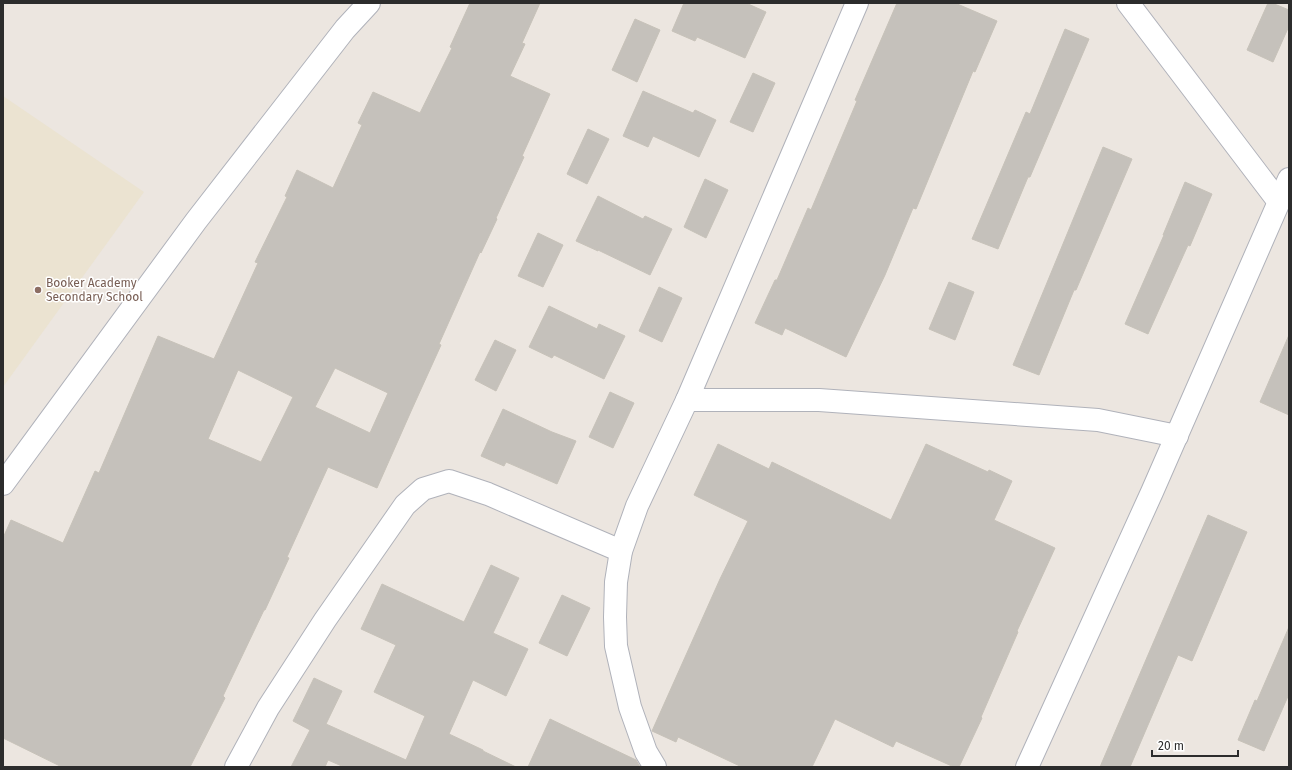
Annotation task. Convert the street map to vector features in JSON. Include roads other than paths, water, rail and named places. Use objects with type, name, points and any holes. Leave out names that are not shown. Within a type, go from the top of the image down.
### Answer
[{"type":"street","points":[[3,484],[196,221],[345,29],[369,3]]},
{"type":"street","points":[[655,767],[646,752],[630,707],[616,646],[614,598],[622,551],[638,506],[687,400],[857,3]]},
{"type":"street","points":[[1128,3],[1279,202]]},
{"type":"street","points":[[1027,767],[1177,436],[1289,179]]},
{"type":"street","points":[[687,400],[819,400],[1075,418],[1098,420],[1177,436]]},
{"type":"street","points":[[236,767],[268,708],[325,620],[405,505],[423,489],[449,481],[488,494],[622,551]]},
{"type":"place","name":"Booker Academy Secondary School","points":[[38,290]]}]
